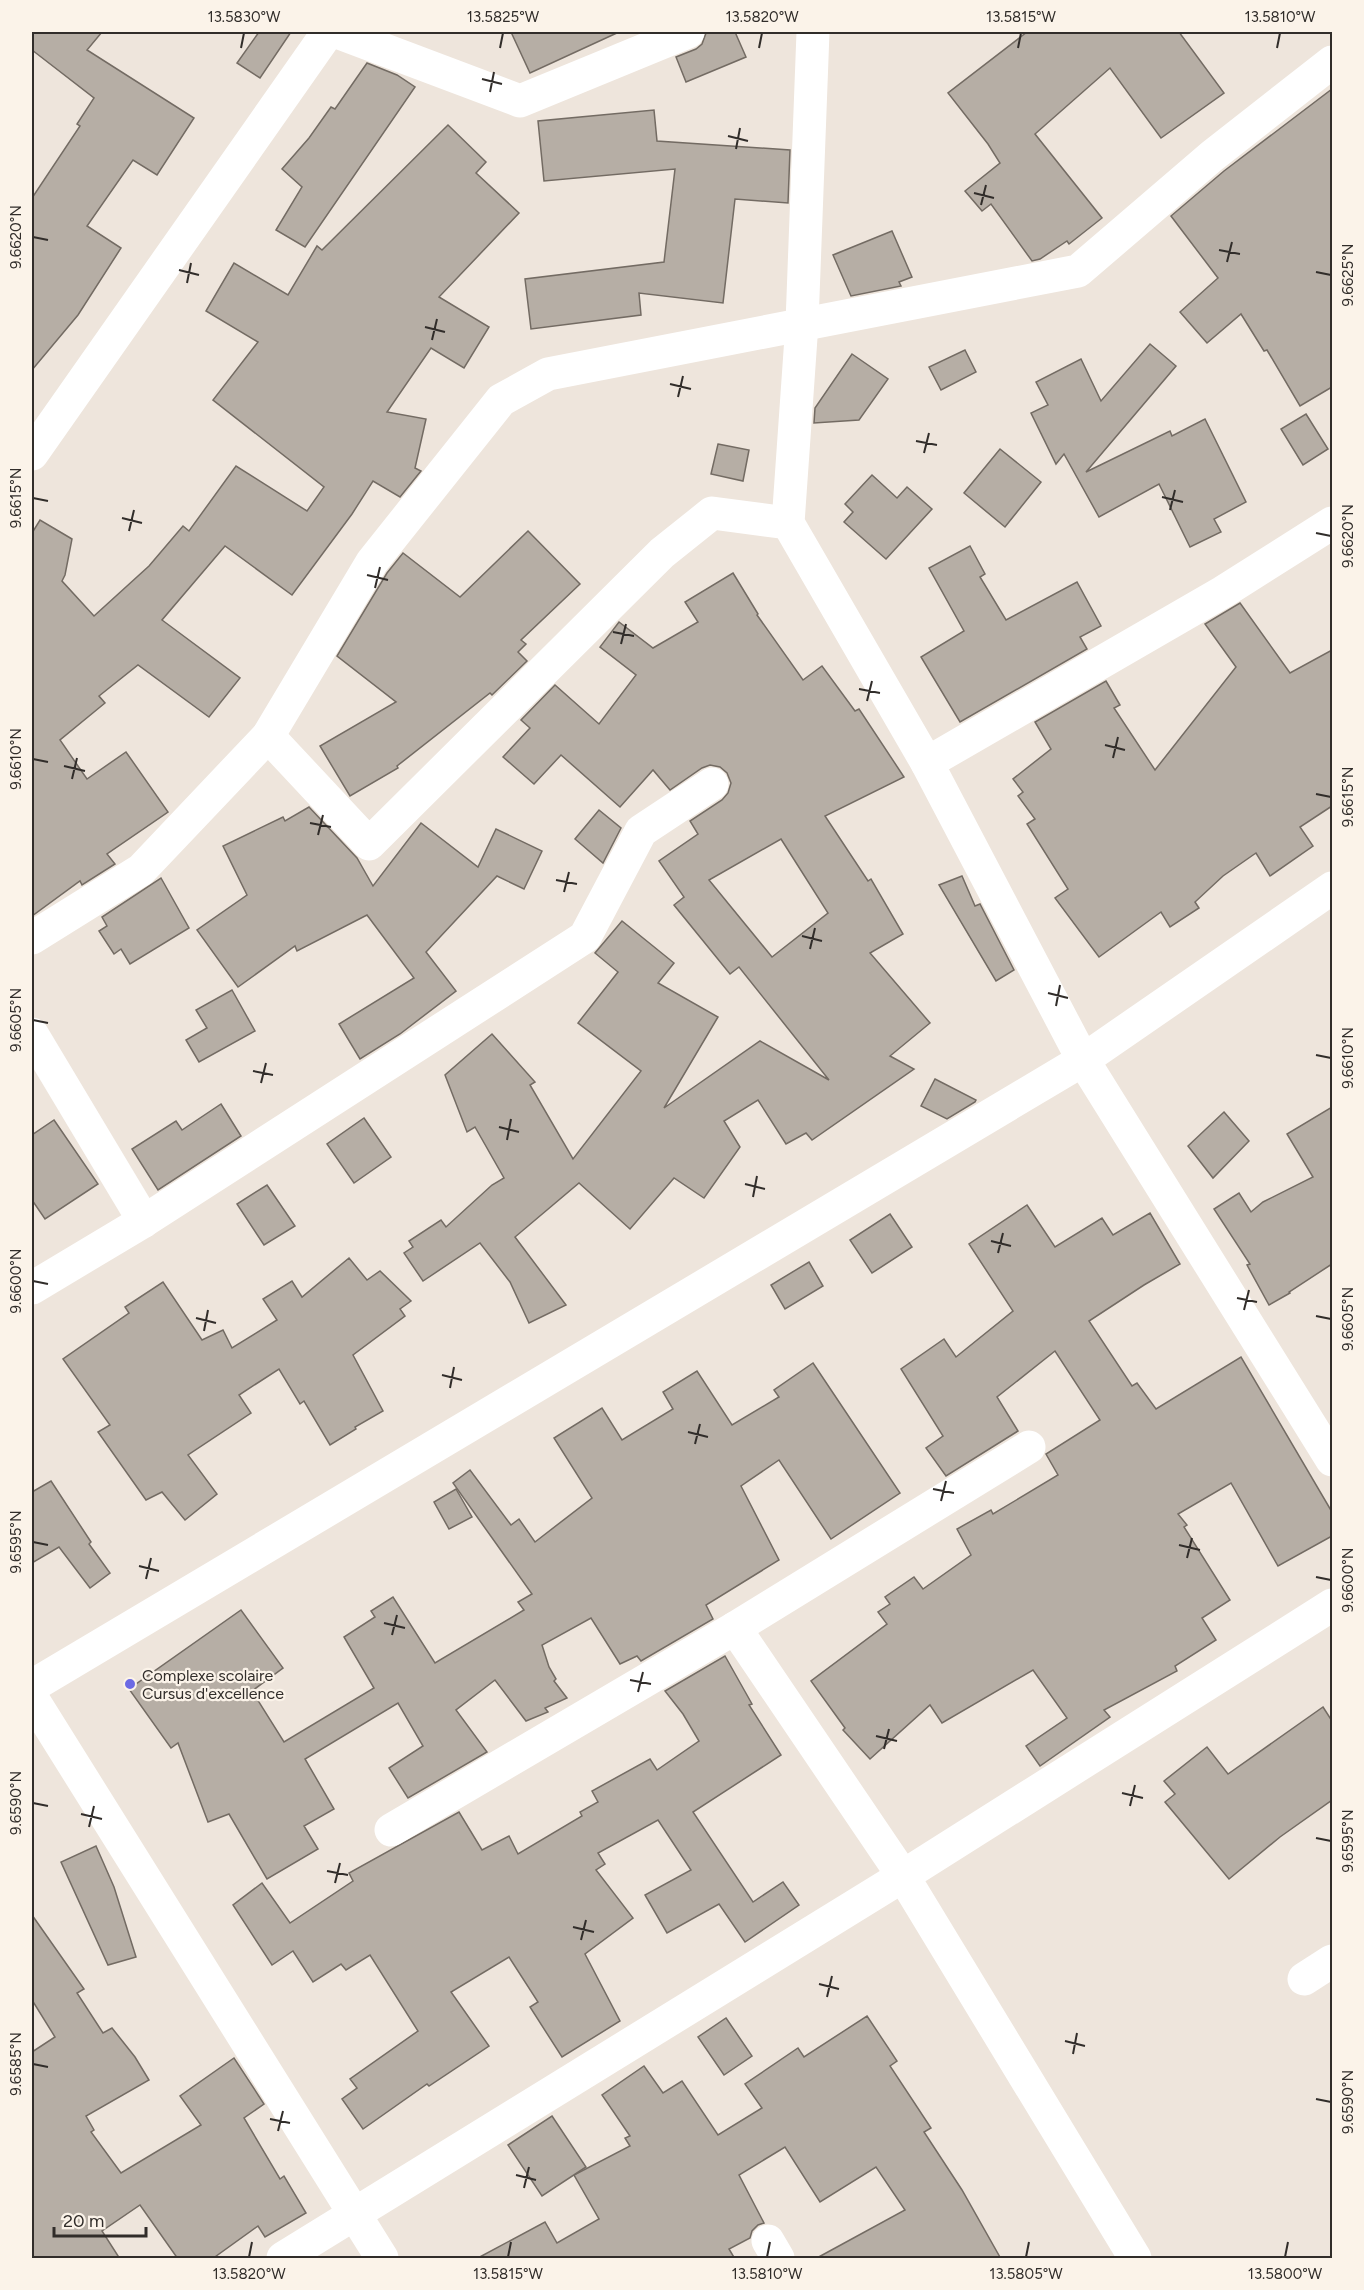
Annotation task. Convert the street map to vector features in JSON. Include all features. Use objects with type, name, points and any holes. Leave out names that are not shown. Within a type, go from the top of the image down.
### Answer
[{"type":"street","points":[[32,454],[328,32]]},
{"type":"street","points":[[338,32],[520,101],[688,32]]},
{"type":"street","points":[[813,32],[802,323],[788,523],[927,763],[1083,1060],[1332,1460]]},
{"type":"street","points":[[32,938],[141,870],[267,736],[372,562],[501,400],[548,374],[1078,271],[1212,156],[1332,62]]},
{"type":"street","points":[[267,736],[369,844],[662,553],[712,513],[788,523]]},
{"type":"street","points":[[927,763],[1223,592],[1332,524]]},
{"type":"street","points":[[32,1288],[144,1221],[585,937],[641,831],[712,784]]},
{"type":"street","points":[[32,1686],[1083,1060],[1332,888]]},
{"type":"street","points":[[32,1034],[144,1221]]},
{"type":"street","points":[[391,1830],[735,1628],[1029,1447]]},
{"type":"street","points":[[284,2259],[903,1876],[1332,1605]]},
{"type":"street","points":[[735,1628],[903,1876],[1135,2259]]},
{"type":"street","points":[[32,1698],[382,2259]]},
{"type":"street","points":[[1304,1979],[1332,1961]]},
{"type":"building","points":[[32,32],[102,32],[87,50],[194,118],[157,175],[133,160],[87,226],[121,248],[78,315],[32,370],[32,198],[80,126],[77,124],[94,98],[32,50]]},
{"type":"building","points":[[259,32],[291,32],[260,78],[237,63]]},
{"type":"building","points":[[511,32],[619,32],[530,73]]},
{"type":"building","points":[[735,32],[746,57],[686,82],[676,57],[696,49],[702,44],[706,33]]},
{"type":"building","points":[[1027,32],[1179,32],[1224,93],[1161,138],[1110,68],[1035,134],[1102,218],[1069,244],[1067,241],[1040,259],[1032,261],[991,204],[982,211],[965,191],[1000,163],[948,93]]},
{"type":"building","points":[[367,63],[397,75],[415,87],[305,247],[276,230],[302,187],[282,169],[309,138],[331,107],[335,109]]},
{"type":"building","points":[[1332,89],[1332,387],[1300,406],[1267,350],[1264,351],[1241,314],[1207,343],[1180,312],[1218,278],[1171,216],[1224,171]]},
{"type":"building","points":[[654,110],[657,141],[790,150],[788,203],[735,199],[723,303],[639,293],[641,315],[531,329],[525,279],[664,262],[675,169],[544,181],[538,121]]},
{"type":"building","points":[[448,125],[486,162],[476,173],[519,213],[439,297],[489,327],[464,368],[431,348],[387,412],[426,419],[415,468],[421,471],[400,497],[373,481],[352,514],[292,595],[225,546],[162,620],[240,678],[209,717],[138,665],[99,696],[105,703],[60,740],[87,779],[126,752],[168,812],[107,854],[115,864],[82,885],[80,881],[32,916],[32,533],[40,520],[72,539],[62,581],[94,616],[149,566],[183,526],[189,531],[236,466],[307,511],[324,487],[213,400],[258,342],[206,311],[234,263],[288,295],[317,246],[322,250]]},
{"type":"building","points":[[892,231],[912,277],[899,282],[901,286],[851,296],[833,255]]},
{"type":"building","points":[[1150,344],[1176,366],[1086,472],[1170,431],[1172,436],[1205,419],[1246,502],[1214,519],[1221,532],[1190,547],[1159,484],[1099,517],[1064,454],[1056,464],[1031,413],[1048,405],[1036,382],[1081,359],[1101,401]]},
{"type":"building","points":[[965,350],[976,372],[941,390],[929,367]]},
{"type":"building","points":[[852,354],[888,379],[859,420],[814,423],[815,408]]},
{"type":"building","points":[[1306,414],[1328,449],[1303,465],[1281,429]]},
{"type":"building","points":[[718,444],[749,450],[743,481],[711,474]]},
{"type":"building","points":[[1000,449],[1041,482],[1005,527],[964,493]]},
{"type":"building","points":[[872,475],[897,498],[907,487],[932,509],[886,559],[844,522],[853,512],[845,504]]},
{"type":"building","points":[[528,531],[580,584],[521,640],[526,644],[518,652],[527,661],[492,695],[490,693],[397,766],[398,768],[350,796],[320,746],[396,702],[337,656],[387,573],[403,553],[460,597]]},
{"type":"building","points":[[970,546],[985,574],[980,577],[1006,620],[1077,582],[1101,626],[1080,637],[1087,649],[960,722],[921,657],[964,631],[929,568]]},
{"type":"building","points":[[733,573],[757,615],[803,680],[822,666],[855,711],[859,709],[904,777],[825,816],[868,881],[871,879],[903,934],[870,953],[930,1023],[890,1056],[914,1069],[812,1140],[806,1133],[786,1144],[758,1100],[724,1121],[740,1147],[704,1198],[674,1178],[630,1229],[579,1183],[515,1237],[566,1305],[529,1323],[510,1282],[480,1243],[423,1281],[404,1253],[413,1247],[409,1241],[441,1220],[446,1227],[492,1185],[504,1178],[475,1127],[467,1132],[445,1075],[492,1034],[535,1082],[530,1085],[573,1159],[641,1071],[578,1023],[618,972],[595,953],[622,921],[674,963],[658,983],[718,1017],[664,1108],[760,1041],[829,1080],[739,967],[730,974],[674,905],[684,897],[659,861],[698,834],[690,821],[722,800],[728,793],[731,783],[727,773],[720,767],[710,765],[670,790],[653,770],[620,807],[561,755],[534,784],[503,757],[530,728],[521,720],[555,685],[599,724],[636,675],[600,647],[619,622],[653,648],[698,622],[685,602]],"holes":[[[781,839],[828,913],[772,957],[709,880]]]},
{"type":"building","points":[[1240,603],[1290,673],[1332,650],[1332,806],[1300,827],[1313,846],[1270,876],[1256,853],[1223,876],[1195,902],[1199,908],[1170,927],[1161,912],[1099,957],[1055,898],[1068,889],[1027,824],[1035,819],[1018,796],[1023,792],[1013,779],[1051,749],[1035,722],[1106,681],[1120,705],[1114,708],[1155,770],[1236,667],[1205,624]]},
{"type":"building","points":[[309,807],[357,858],[373,886],[421,823],[478,867],[496,829],[542,851],[524,889],[497,876],[426,952],[456,991],[400,1034],[360,1059],[339,1024],[414,978],[367,915],[297,951],[295,946],[238,987],[197,930],[247,895],[223,846],[283,817],[285,821]]},
{"type":"building","points":[[599,810],[621,828],[603,863],[575,839]]},
{"type":"building","points":[[962,876],[975,906],[980,904],[1014,970],[996,981],[939,885]]},
{"type":"building","points":[[161,878],[189,928],[130,964],[121,949],[114,954],[99,931],[107,926],[102,917]]},
{"type":"building","points":[[232,990],[255,1031],[199,1062],[186,1040],[207,1028],[196,1010]]},
{"type":"building","points":[[935,1079],[976,1100],[975,1102],[947,1119],[921,1106]]},
{"type":"building","points":[[221,1104],[241,1136],[158,1190],[132,1149],[176,1121],[182,1130]]},
{"type":"building","points":[[1332,1107],[1332,1264],[1269,1305],[1247,1265],[1250,1264],[1214,1209],[1239,1193],[1251,1212],[1263,1202],[1313,1177],[1287,1134]]},
{"type":"building","points":[[1224,1112],[1249,1141],[1213,1178],[1188,1146]]},
{"type":"building","points":[[364,1118],[391,1157],[354,1183],[327,1144]]},
{"type":"building","points":[[54,1120],[98,1184],[45,1219],[32,1200],[32,1135]]},
{"type":"building","points":[[267,1185],[295,1226],[264,1245],[237,1204]]},
{"type":"building","points":[[1027,1205],[1055,1247],[1102,1218],[1113,1235],[1150,1213],[1180,1264],[1089,1321],[1132,1386],[1137,1383],[1156,1409],[1241,1357],[1332,1512],[1332,1536],[1278,1566],[1231,1483],[1178,1514],[1187,1525],[1184,1527],[1230,1600],[1202,1618],[1216,1640],[1175,1666],[1177,1671],[1104,1710],[1110,1717],[1040,1766],[1026,1746],[1067,1718],[1033,1670],[942,1723],[930,1705],[870,1759],[843,1730],[845,1728],[811,1681],[887,1624],[878,1612],[890,1604],[885,1597],[914,1577],[923,1589],[971,1555],[957,1529],[991,1510],[993,1514],[1058,1475],[1046,1454],[1100,1420],[1055,1351],[997,1397],[1018,1431],[946,1476],[926,1448],[943,1436],[901,1369],[944,1339],[956,1357],[1013,1311],[969,1244]]},
{"type":"building","points":[[890,1214],[912,1247],[872,1273],[850,1240]]},
{"type":"building","points":[[349,1258],[367,1280],[380,1271],[411,1301],[400,1309],[405,1316],[353,1355],[383,1411],[330,1445],[304,1401],[300,1404],[279,1369],[239,1395],[251,1413],[188,1455],[217,1494],[185,1520],[162,1492],[146,1500],[98,1432],[110,1425],[63,1359],[129,1313],[125,1307],[163,1282],[202,1340],[223,1330],[232,1348],[277,1320],[263,1299],[292,1281],[302,1297]]},
{"type":"building","points":[[809,1262],[823,1286],[785,1309],[771,1285]]},
{"type":"building","points":[[813,1363],[900,1493],[831,1539],[779,1460],[741,1486],[779,1560],[706,1605],[713,1619],[641,1661],[637,1656],[620,1664],[591,1618],[542,1645],[549,1667],[556,1679],[554,1681],[567,1698],[545,1708],[548,1712],[526,1721],[495,1680],[456,1710],[487,1752],[408,1798],[389,1768],[423,1746],[398,1703],[305,1759],[334,1809],[304,1826],[318,1849],[267,1879],[229,1814],[208,1822],[178,1743],[171,1748],[129,1689],[241,1610],[283,1668],[252,1691],[284,1742],[374,1688],[344,1637],[375,1617],[371,1611],[393,1597],[435,1663],[524,1610],[518,1602],[532,1594],[453,1483],[470,1470],[511,1525],[519,1519],[535,1542],[592,1498],[554,1438],[602,1408],[622,1440],[673,1409],[663,1392],[697,1371],[732,1425],[779,1397],[774,1390]]},
{"type":"building","points":[[51,1481],[91,1542],[89,1544],[110,1573],[90,1588],[59,1547],[32,1563],[32,1492]]},
{"type":"building","points":[[456,1489],[472,1517],[449,1529],[434,1502]]},
{"type":"building","points":[[725,1656],[752,1704],[749,1705],[781,1755],[693,1812],[753,1902],[783,1882],[799,1905],[745,1942],[719,1904],[667,1933],[645,1895],[691,1870],[658,1820],[598,1853],[605,1864],[596,1870],[633,1918],[585,1954],[620,2021],[562,2057],[530,2007],[538,2002],[509,1957],[451,1992],[489,2046],[429,2086],[427,2084],[363,2129],[342,2099],[357,2088],[350,2079],[418,2031],[370,1955],[346,1970],[341,1964],[313,1982],[293,1951],[272,1965],[233,1905],[262,1883],[290,1923],[353,1881],[349,1873],[459,1812],[482,1850],[509,1836],[518,1854],[582,1816],[580,1812],[598,1802],[592,1791],[650,1759],[657,1770],[699,1741],[683,1714],[665,1691]]},
{"type":"building","points":[[1323,1707],[1332,1721],[1332,1800],[1280,1837],[1229,1879],[1165,1802],[1175,1794],[1164,1781],[1207,1747],[1228,1774]]},
{"type":"building","points":[[96,1846],[114,1887],[136,1957],[108,1965],[61,1862]]},
{"type":"building","points":[[32,1915],[84,1989],[77,1993],[103,2033],[112,2028],[135,2057],[149,2080],[86,2116],[94,2130],[91,2132],[121,2173],[201,2125],[180,2096],[234,2058],[264,2104],[244,2118],[280,2179],[284,2176],[306,2213],[265,2237],[258,2226],[212,2259],[178,2259],[140,2205],[102,2231],[120,2259],[32,2259],[32,2052],[55,2037],[32,2000]]},
{"type":"building","points":[[867,2016],[897,2061],[890,2066],[931,2128],[924,2132],[962,2190],[1001,2259],[815,2259],[905,2210],[876,2167],[820,2202],[785,2147],[739,2175],[764,2223],[752,2231],[750,2238],[729,2249],[735,2259],[476,2259],[545,2222],[557,2243],[599,2219],[574,2175],[630,2146],[625,2138],[630,2136],[602,2095],[644,2066],[663,2093],[682,2081],[718,2135],[762,2108],[745,2084],[798,2048],[804,2057]]},
{"type":"building","points":[[726,2018],[752,2056],[724,2075],[698,2037]]},
{"type":"building","points":[[552,2116],[586,2167],[542,2196],[508,2145]]},
{"type":"place","name":"Complexe scolaire Cursus d'excellence","points":[[130,1684]]}]
